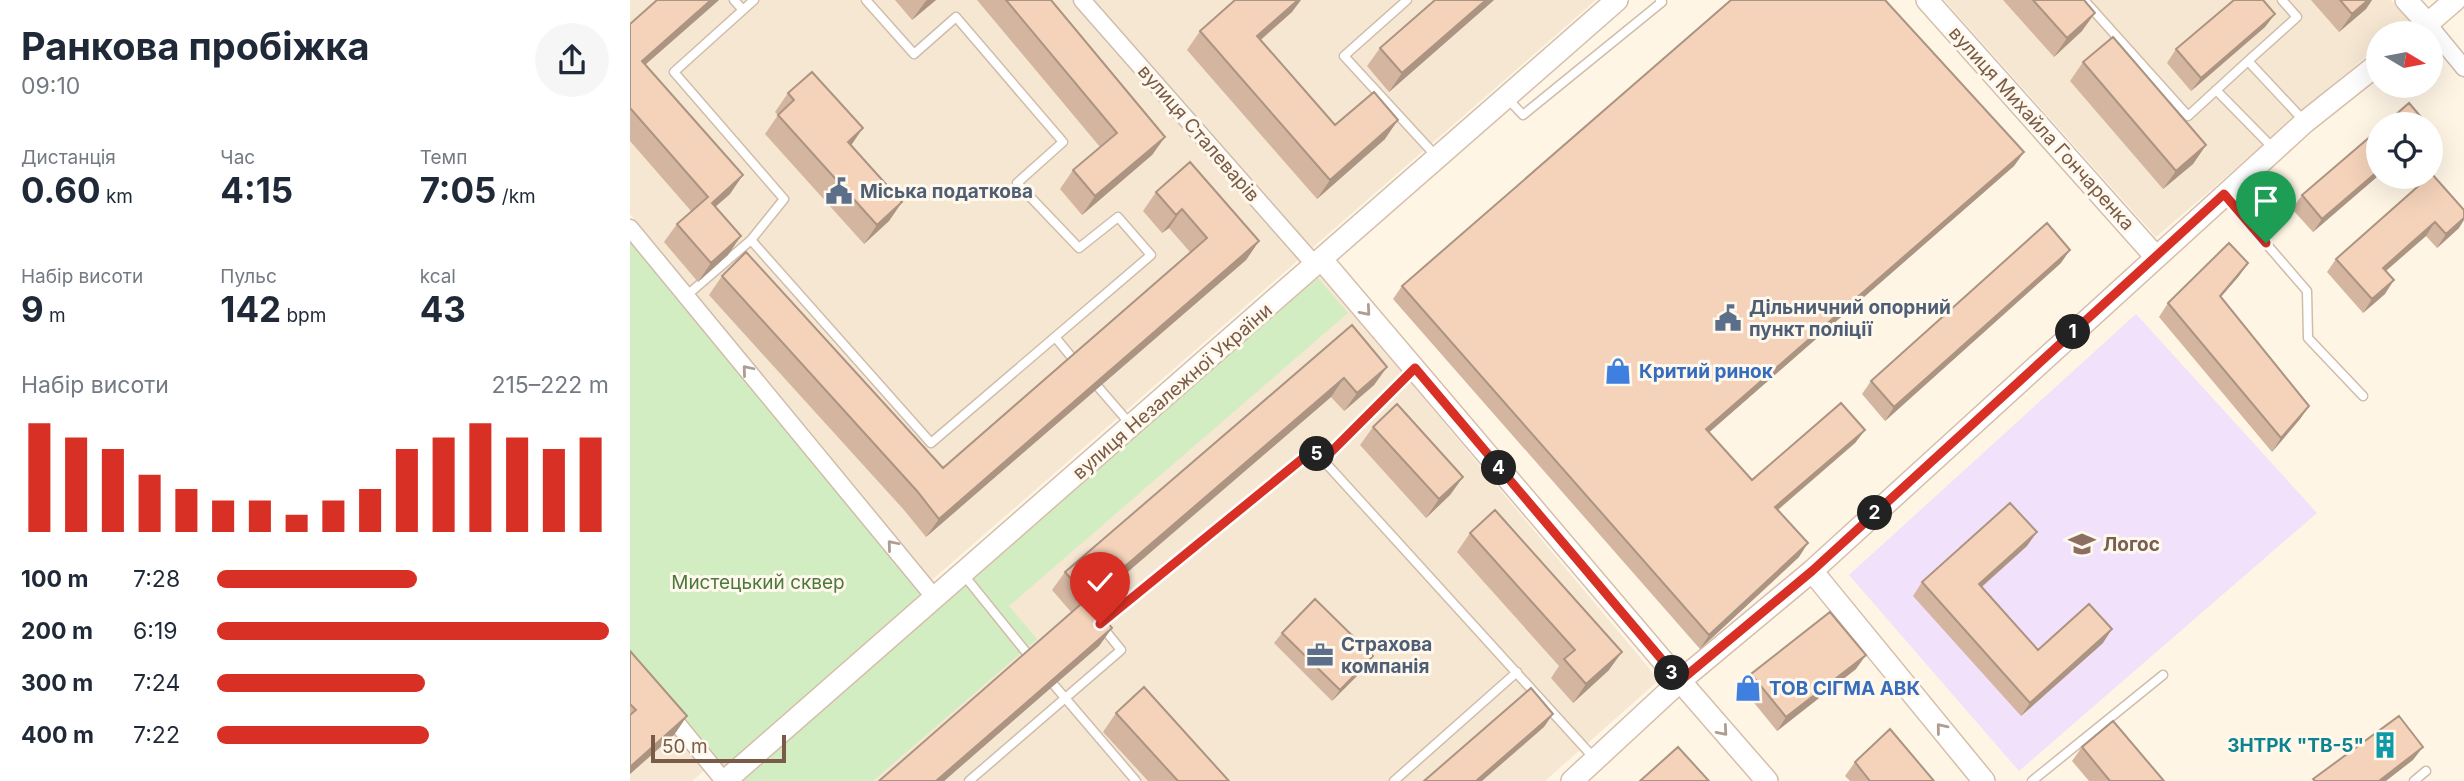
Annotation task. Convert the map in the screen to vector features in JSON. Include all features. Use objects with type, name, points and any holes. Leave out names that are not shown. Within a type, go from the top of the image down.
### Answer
[{"type":"street","name":"вулиця Сталеварів","points":[[1082,0],[1415,368],[1767,781]]},
{"type":"street","name":"вулиця Незалежної України","points":[[725,781],[1617,0]]},
{"type":"street","name":"вулиця Михайла Гончаренка","points":[[1927,0],[2156,257]]},
{"type":"street","points":[[2406,0],[2418,21]]},
{"type":"street","points":[[2431,21],[2455,0]]},
{"type":"street","points":[[2443,48],[2464,68]]},
{"type":"street","points":[[1572,781],[1680,681],[1812,571],[2224,194],[2305,122],[2366,74]]},
{"type":"street","points":[[630,228],[936,598]]},
{"type":"street","points":[[1812,571],[1984,781]]},
{"type":"street","points":[[656,698],[725,781]]},
{"type":"lane","points":[[734,0],[743,10]]},
{"type":"lane","points":[[686,296],[751,240],[784,199],[674,72],[754,0]]},
{"type":"lane","points":[[751,240],[930,443],[1151,255],[1118,217],[1079,248],[1017,183],[1063,142],[956,17],[914,54],[866,0]]},
{"type":"lane","points":[[1407,0],[1344,56],[1437,158]]},
{"type":"lane","points":[[1507,97],[1523,115],[1662,2],[1660,0]]},
{"type":"lane","points":[[2084,0],[2188,116],[2297,17],[2282,0]]},
{"type":"lane","points":[[2248,61],[2305,122]]},
{"type":"lane","points":[[2216,90],[2276,150]]},
{"type":"lane","points":[[2224,194],[2307,291],[2308,338],[2363,396]]},
{"type":"lane","points":[[1055,337],[1074,360]]},
{"type":"lane","points":[[1323,460],[1415,368]]},
{"type":"lane","points":[[1099,388],[1132,426]]},
{"type":"lane","points":[[969,781],[1121,650],[1100,624],[1313,450],[1596,761]]},
{"type":"lane","points":[[963,574],[1030,657]]},
{"type":"lane","points":[[1394,781],[1517,672]]},
{"type":"lane","points":[[2032,781],[2163,674]]},
{"type":"lane","points":[[1054,685],[1136,781]]},
{"type":"lane","points":[[2414,781],[2426,771]]},
{"type":"shaded area","points":[[630,0],[1596,0],[932,580],[630,214]]},
{"type":"shaded area","points":[[1944,0],[2391,0],[2409,20],[2366,21],[2366,56],[2156,237]]},
{"type":"shaded area","points":[[1318,272],[1659,680],[1545,781],[737,781]]},
{"type":"shaded area","name":"Логос","points":[[2136,314],[2317,513],[2019,771],[1849,575]]},
{"type":"shaded area","points":[[630,678],[705,770],[692,781],[630,781]]},
{"type":"green space","name":"Мистецький сквер","points":[[630,228],[935,598],[725,781],[630,667]]},
{"type":"green space","points":[[1318,278],[1348,313],[1009,606],[1037,639],[873,781],[737,781]]},
{"type":"building","points":[[657,0],[711,0],[642,61],[743,175],[712,203],[741,236],[711,263],[677,224],[708,197],[630,108],[630,24]]},
{"type":"building","points":[[1006,0],[1051,0],[1165,137],[1095,196],[1073,170],[1117,133]]},
{"type":"building","points":[[1235,0],[1298,0],[1257,36],[1335,125],[1374,92],[1398,120],[1330,180],[1200,31]]},
{"type":"building","points":[[1435,0],[1486,0],[1402,73],[1380,48]]},
{"type":"building","name":"Критий ринок","points":[[1731,0],[1885,0],[2024,152],[1706,429],[1752,480],[1841,403],[1865,430],[1775,507],[1808,543],[1709,635],[1402,286]]},
{"type":"building","points":[[2033,0],[2084,0],[2095,13],[2067,38]]},
{"type":"building","points":[[2234,0],[2263,0],[2275,14],[2201,78],[2176,49]]},
{"type":"building","points":[[2340,0],[2368,0],[2352,14]]},
{"type":"building","points":[[2113,37],[2206,145],[2176,171],[2083,62]]},
{"type":"building","points":[[812,72],[863,128],[848,142],[902,202],[877,225],[778,115],[794,100],[788,93]]},
{"type":"building","points":[[2409,103],[2417,112],[2399,112]]},
{"type":"building","points":[[2366,140],[2366,181],[2322,219],[2302,195]]},
{"type":"building","points":[[1190,162],[1259,241],[939,519],[917,491],[722,276],[746,252],[943,468],[1207,238],[1182,209],[1176,215],[1156,192]]},
{"type":"building","points":[[2443,186],[2464,210],[2464,218],[2446,234],[2435,222],[2383,268],[2394,280],[2372,299],[2336,259],[2415,189],[2443,189]]},
{"type":"building","points":[[2047,223],[2070,250],[1894,407],[1871,381]]},
{"type":"building","points":[[2229,243],[2248,263],[2220,296],[2309,406],[2281,438],[2168,303]]},
{"type":"building","points":[[1352,325],[1387,367],[1357,393],[1344,378],[1088,598],[1065,572]]},
{"type":"building","points":[[1397,404],[1463,477],[1439,499],[1373,427]]},
{"type":"building","points":[[2010,503],[2037,532],[1979,584],[2038,650],[2089,604],[2112,629],[2030,703],[1922,582]]},
{"type":"building","points":[[1495,510],[1622,652],[1586,684],[1564,659],[1575,650],[1470,533]]},
{"type":"building","points":[[1088,598],[1112,628],[936,781],[879,781]]},
{"type":"building","name":"Страхова компанія","points":[[1315,599],[1373,656],[1340,690],[1282,633]]},
{"type":"building","points":[[1830,612],[1866,655],[1786,717],[1751,674]]},
{"type":"building","points":[[630,651],[687,716],[630,767],[630,715],[636,710],[630,704]]},
{"type":"building","points":[[1144,687],[1229,781],[1178,781],[1116,713]]},
{"type":"building","points":[[1531,688],[1553,714],[1476,781],[1424,781]]},
{"type":"building","name":"ЗНТРК \"ТВ-5\"","points":[[2399,716],[2423,747],[2379,781],[2313,779]]},
{"type":"building","points":[[2113,721],[2164,781],[2110,781],[2082,747]]},
{"type":"building","points":[[1890,729],[1934,781],[1870,781],[1855,762]]},
{"type":"building","points":[[1678,747],[1709,781],[1640,781]]},
{"type":"place","name":"Міська податкова","points":[[839,191]]},
{"type":"place","name":"Дільничний опорний пункт поліції","points":[[1728,318]]},
{"type":"place","name":"Критий ринок","points":[[1618,371]]},
{"type":"place","name":"Логос","points":[[2082,544]]},
{"type":"place","name":"Страхова компанія","points":[[1320,655]]},
{"type":"place","name":"ТОВ СІГМА АВК","points":[[1748,688]]},
{"type":"place","name":"ЗНТРК \"ТВ-5\"","points":[[2385,745]]},
{"type":"route","points":[[1100,624],[1313,450],[1323,460],[1415,368],[1680,681],[1812,571],[2224,194],[2266,243]]}]
